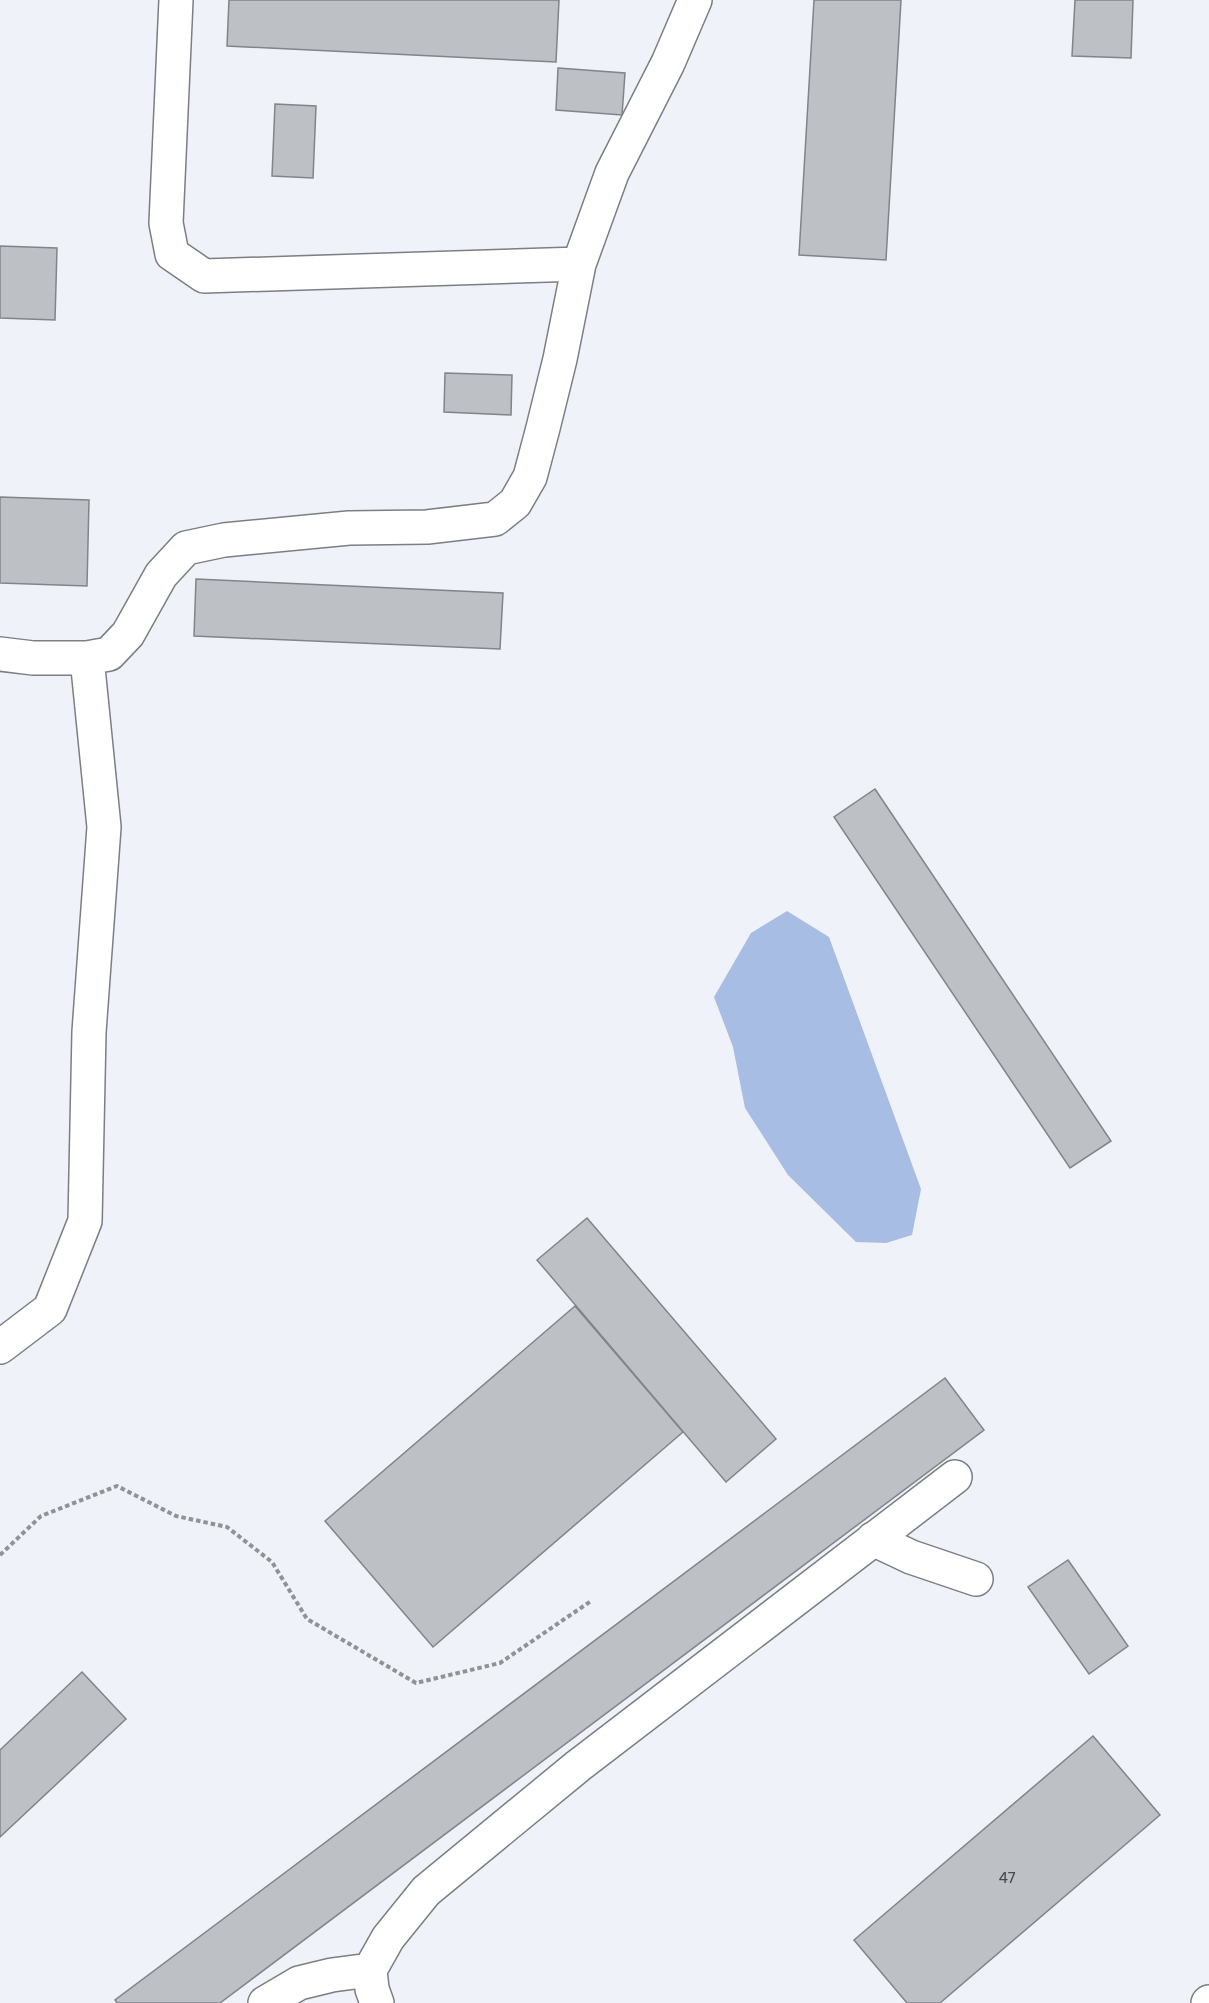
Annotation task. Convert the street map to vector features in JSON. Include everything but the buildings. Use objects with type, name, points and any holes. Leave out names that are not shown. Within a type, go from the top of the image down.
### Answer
[{"type":"street","points":[[176,0],[165,223],[171,254],[204,276],[579,264]]},
{"type":"street","points":[[0,654],[33,658],[87,658],[108,654],[128,634],[161,575],[186,548],[224,540],[349,528],[427,527],[495,519],[515,503],[530,477],[560,359],[579,264],[612,173],[668,63],[695,0]]},
{"type":"street","points":[[0,1347],[50,1309],[85,1221],[89,1032],[104,827],[87,658]]},
{"type":"street","points":[[377,2003],[372,1989],[370,1970],[388,1938],[426,1891],[578,1766],[955,1477]]},
{"type":"street","points":[[873,1539],[911,1557],[976,1579]]},
{"type":"street","points":[[265,2003],[299,1983],[332,1975],[370,1970]]},
{"type":"path","points":[[0,1555],[41,1516],[117,1486],[176,1516],[227,1527],[272,1562],[307,1619],[416,1683],[500,1663],[591,1601]]},
{"type":"water","points":[[787,911],[829,937],[921,1189],[912,1235],[886,1243],[856,1242],[788,1175],[745,1108],[733,1047],[714,997],[751,933]]}]
